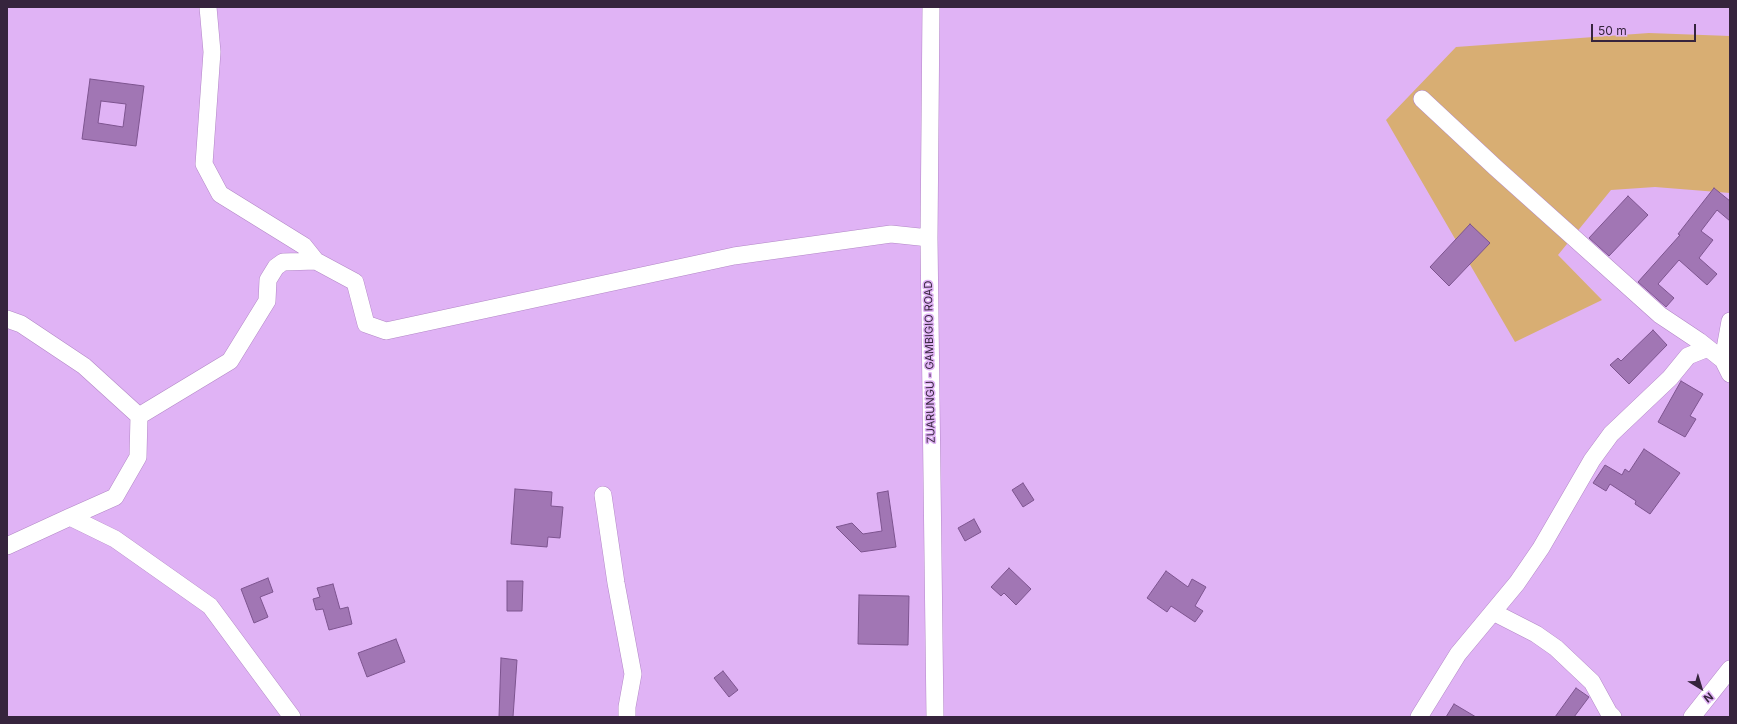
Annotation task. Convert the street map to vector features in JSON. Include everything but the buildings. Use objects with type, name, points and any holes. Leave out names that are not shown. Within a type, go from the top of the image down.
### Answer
[{"type":"street","points":[[208,7],[212,52],[204,164],[220,194],[304,246],[316,261],[355,282],[366,324],[386,331],[734,256],[891,234],[929,238]]},
{"type":"street","name":"ZUARUNGU - GAMBIGIO ROAD","points":[[931,7],[929,238],[935,717]]},
{"type":"street","points":[[1422,98],[1524,193],[1660,315],[1708,348],[1726,367]]},
{"type":"street","points":[[139,416],[230,361],[267,302],[268,280],[276,267],[283,262],[316,261]]},
{"type":"street","points":[[7,319],[21,324],[84,366],[139,416],[138,457],[115,497],[7,546]]},
{"type":"street","points":[[1726,367],[1730,321]]},
{"type":"street","points":[[1419,717],[1458,654],[1517,583],[1541,548],[1592,460],[1611,434],[1670,378],[1688,356],[1708,348]]},
{"type":"street","points":[[603,495],[616,583],[633,674],[627,707],[627,717]]},
{"type":"street","points":[[70,517],[115,539],[210,606],[292,717]]},
{"type":"street","points":[[1493,612],[1536,634],[1561,652],[1592,682],[1609,713],[1613,717]]},
{"type":"street","points":[[1692,717],[1730,670]]},
{"type":"shaded area","points":[[1649,33],[1730,36],[1730,193],[1655,187],[1611,190],[1558,255],[1602,300],[1515,342],[1386,120],[1456,47]]}]
